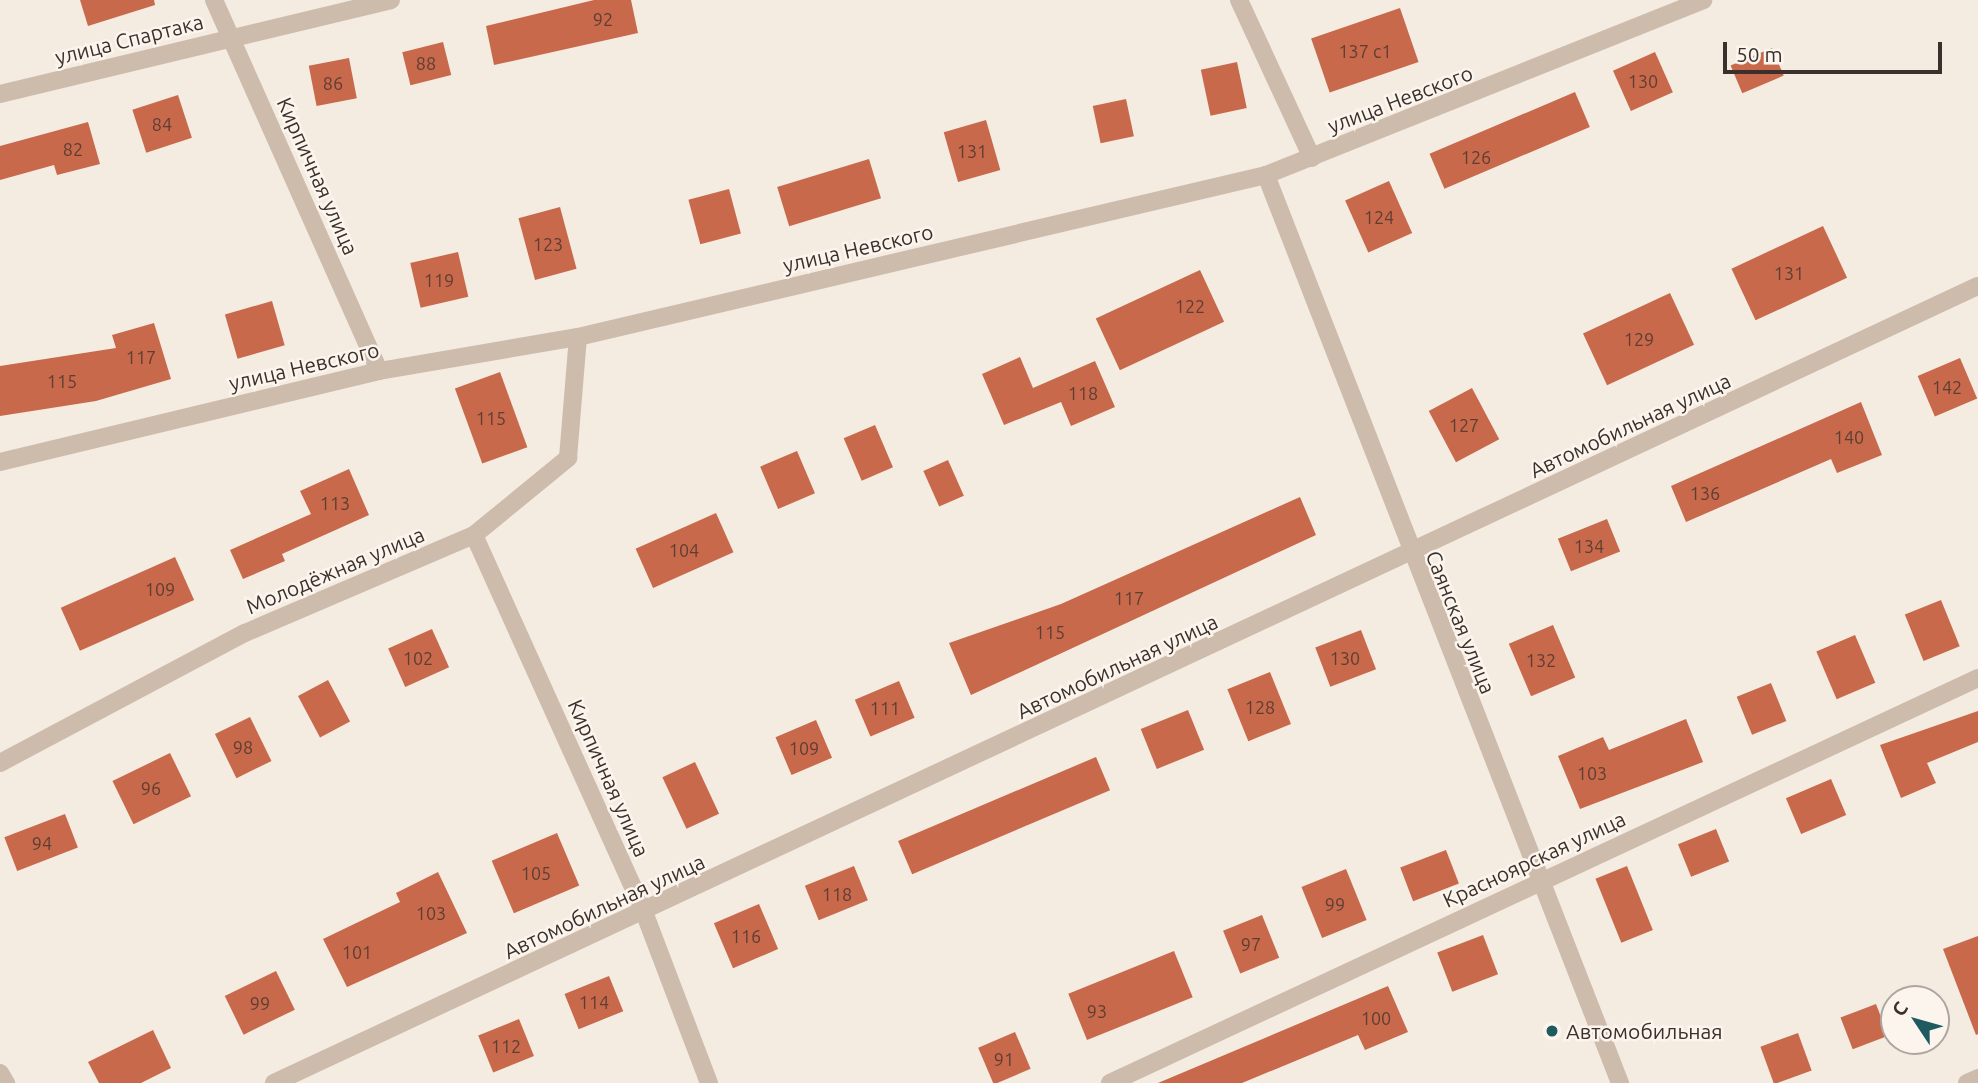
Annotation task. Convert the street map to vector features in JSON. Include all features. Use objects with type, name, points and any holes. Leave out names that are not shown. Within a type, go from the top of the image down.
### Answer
[{"type":"street","name":"Кирпичная улица","points":[[214,0],[379,371]]},
{"type":"street","name":"улица Спартака","points":[[0,94],[391,0]]},
{"type":"street","points":[[1239,0],[1312,158]]},
{"type":"street","name":"улица Невского","points":[[0,462],[379,371],[578,337],[1266,175],[1703,0]]},
{"type":"street","name":"Саянская улица","points":[[1266,175],[1409,554],[1620,1083]]},
{"type":"street","name":"Автомобильная улица","points":[[274,1083],[1978,286]]},
{"type":"street","name":"Молодёжная улица","points":[[0,763],[245,632],[474,535],[568,458],[578,337]]},
{"type":"street","name":"Кирпичная улица","points":[[474,535],[644,912],[709,1083]]},
{"type":"street","name":"Красноярская улица","points":[[1110,1083],[1978,678]]},
{"type":"street","points":[[0,1073],[6,1083]]},
{"type":"street","points":[[1967,1083],[1978,1079]]},
{"type":"building","points":[[80,0],[154,0],[155,5],[88,26]]},
{"type":"building","points":[[594,0],[631,0],[638,33],[494,65],[486,26]]},
{"type":"building","points":[[1400,8],[1419,62],[1330,92],[1311,39]]},
{"type":"building","points":[[443,42],[451,75],[410,85],[402,52]]},
{"type":"building","points":[[1772,48],[1784,76],[1742,93],[1731,66]]},
{"type":"building","points":[[1655,52],[1673,92],[1631,111],[1613,71]]},
{"type":"building","points":[[349,58],[357,98],[317,106],[309,66]]},
{"type":"building","points":[[1237,62],[1247,108],[1211,116],[1201,70]]},
{"type":"building","points":[[1575,92],[1590,127],[1444,189],[1430,154]]},
{"type":"building","points":[[178,95],[192,138],[146,153],[132,110]]},
{"type":"building","points":[[1126,99],[1134,136],[1101,143],[1093,106]]},
{"type":"building","points":[[986,120],[1000,170],[958,182],[944,132]]},
{"type":"building","points":[[88,122],[100,164],[57,175],[54,165],[0,180],[0,146]]},
{"type":"building","points":[[869,159],[881,198],[789,226],[777,187]]},
{"type":"building","points":[[1389,181],[1412,233],[1368,253],[1345,201]]},
{"type":"building","points":[[729,189],[741,233],[700,244],[688,200]]},
{"type":"building","points":[[560,207],[577,269],[535,280],[518,218]]},
{"type":"building","points":[[1823,226],[1847,278],[1756,320],[1731,269]]},
{"type":"building","points":[[458,252],[468,297],[421,308],[410,263]]},
{"type":"building","points":[[1200,270],[1224,322],[1120,370],[1096,319]]},
{"type":"building","points":[[1670,293],[1694,345],[1607,385],[1583,334]]},
{"type":"building","points":[[272,301],[285,345],[238,359],[225,315]]},
{"type":"building","points":[[154,323],[171,379],[96,401],[0,416],[0,366],[116,348],[112,335]]},
{"type":"building","points":[[1020,357],[1033,388],[1095,361],[1115,407],[1071,426],[1061,402],[1004,425],[982,374]]},
{"type":"building","points":[[1960,358],[1977,399],[1935,416],[1918,376]]},
{"type":"building","points":[[500,372],[527,447],[482,464],[455,388]]},
{"type":"building","points":[[1472,388],[1499,439],[1456,462],[1429,411]]},
{"type":"building","points":[[1861,402],[1882,455],[1837,473],[1831,459],[1686,522],[1671,486]]},
{"type":"building","points":[[875,425],[893,467],[862,481],[844,438]]},
{"type":"building","points":[[797,451],[815,493],[778,509],[760,467]]},
{"type":"building","points":[[948,460],[964,496],[939,507],[923,471]]},
{"type":"building","points":[[349,469],[369,515],[282,554],[285,561],[243,579],[230,550],[311,514],[300,491]]},
{"type":"building","points":[[1300,497],[1316,535],[971,695],[949,643],[1061,604]]},
{"type":"building","points":[[716,513],[733,552],[653,588],[636,549]]},
{"type":"building","points":[[1607,519],[1620,551],[1571,571],[1558,539]]},
{"type":"building","points":[[175,557],[194,600],[80,651],[61,608]]},
{"type":"building","points":[[1941,600],[1960,646],[1924,661],[1905,615]]},
{"type":"building","points":[[1553,625],[1575,677],[1531,696],[1509,644]]},
{"type":"building","points":[[432,629],[449,667],[405,687],[388,649]]},
{"type":"building","points":[[1361,630],[1376,669],[1330,687],[1315,648]]},
{"type":"building","points":[[1855,635],[1875,683],[1837,699],[1816,651]]},
{"type":"building","points":[[1270,672],[1291,724],[1248,741],[1227,689]]},
{"type":"building","points":[[328,680],[350,721],[320,737],[298,696]]},
{"type":"building","points":[[899,681],[915,718],[870,737],[855,700]]},
{"type":"building","points":[[1771,683],[1786,721],[1752,735],[1737,697]]},
{"type":"building","points":[[1188,710],[1204,750],[1157,769],[1141,729]]},
{"type":"building","points":[[1978,711],[1978,742],[1927,763],[1936,783],[1901,798],[1880,745]]},
{"type":"building","points":[[250,717],[271,761],[236,778],[215,734]]},
{"type":"building","points":[[1686,719],[1703,762],[1580,809],[1558,756],[1603,737],[1609,750]]},
{"type":"building","points":[[816,720],[832,758],[792,775],[775,737]]},
{"type":"building","points":[[170,753],[191,796],[134,824],[112,781]]},
{"type":"building","points":[[1096,757],[1110,790],[912,874],[898,841]]},
{"type":"building","points":[[695,762],[719,814],[686,829],[662,777]]},
{"type":"building","points":[[1831,779],[1846,815],[1801,834],[1786,798]]},
{"type":"building","points":[[65,814],[78,848],[17,871],[4,837]]},
{"type":"building","points":[[1716,829],[1729,861],[1691,877],[1678,844]]},
{"type":"building","points":[[557,833],[579,885],[514,913],[492,861]]},
{"type":"building","points":[[1446,850],[1459,884],[1413,901],[1400,868]]},
{"type":"building","points":[[854,866],[868,900],[819,920],[805,886]]},
{"type":"building","points":[[1627,866],[1653,930],[1621,943],[1595,879]]},
{"type":"building","points":[[1346,869],[1367,920],[1322,938],[1301,887]]},
{"type":"building","points":[[438,872],[467,933],[347,987],[323,939],[400,902],[396,893]]},
{"type":"building","points":[[759,904],[778,949],[733,968],[714,923]]},
{"type":"building","points":[[1262,915],[1279,958],[1240,973],[1223,931]]},
{"type":"building","points":[[1483,935],[1498,974],[1452,992],[1437,953]]},
{"type":"building","points":[[1978,936],[1978,1034],[1976,1035],[1943,949]]},
{"type":"building","points":[[1174,951],[1193,997],[1087,1040],[1068,994]]},
{"type":"building","points":[[276,971],[295,1010],[244,1035],[225,996]]},
{"type":"building","points":[[609,976],[623,1011],[579,1029],[564,994]]},
{"type":"building","points":[[1388,986],[1408,1032],[1365,1050],[1358,1035],[1242,1083],[1158,1083]]},
{"type":"building","points":[[1876,1004],[1880,1014],[1880,1039],[1853,1049],[1841,1018]]},
{"type":"building","points":[[519,1019],[534,1056],[493,1073],[478,1035]]},
{"type":"building","points":[[153,1030],[171,1068],[141,1083],[99,1083],[88,1062]]},
{"type":"building","points":[[1015,1032],[1031,1069],[993,1083],[978,1048]]},
{"type":"building","points":[[1798,1033],[1812,1071],[1774,1083],[1760,1047]]},
{"type":"place","name":"Автомобильная","points":[[1552,1031]]}]
